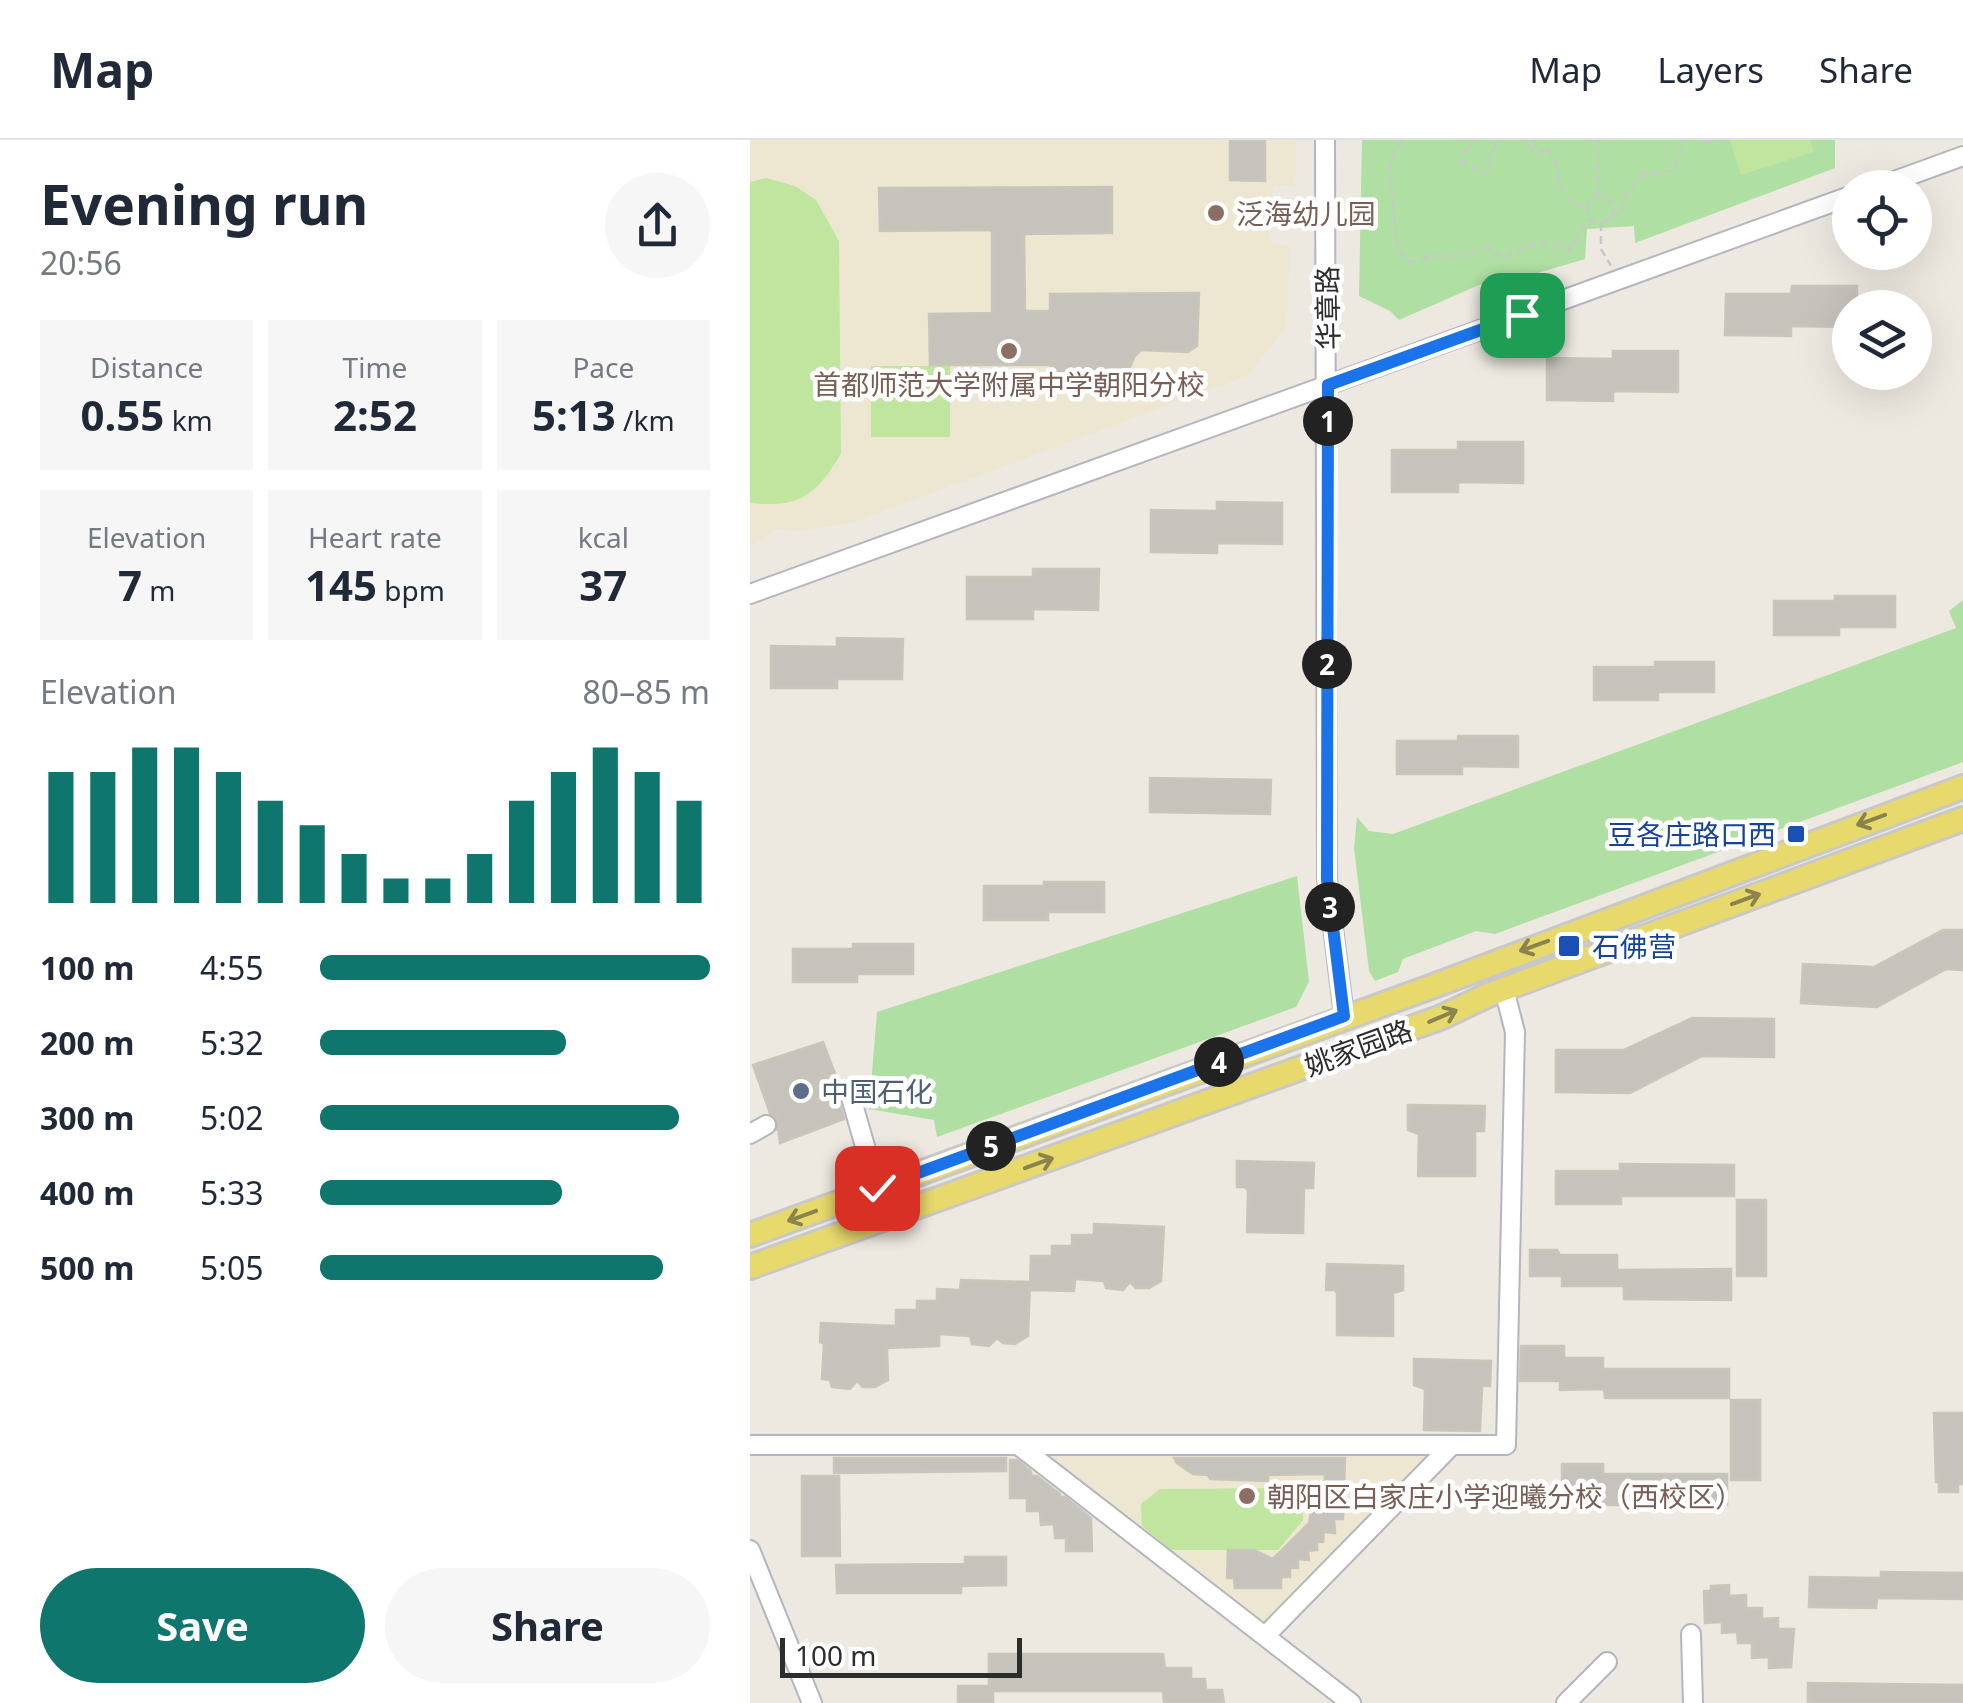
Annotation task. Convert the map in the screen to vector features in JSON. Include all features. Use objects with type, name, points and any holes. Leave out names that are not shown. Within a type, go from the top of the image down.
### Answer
[{"type":"main road","name":"姚家园路","points":[[750,1235],[1963,787]]},
{"type":"main road","name":"姚家园路","points":[[750,1267],[1442,1017],[1504,989],[1963,820]]},
{"type":"street","name":"华章路","points":[[1326,140],[1327,879],[1344,1016]]},
{"type":"street","points":[[1924,170],[1963,156]]},
{"type":"street","points":[[750,594],[1832,203]]},
{"type":"street","points":[[750,1445],[1506,1445],[1515,1032],[1504,989]]},
{"type":"street","points":[[850,1094],[877,1188]]},
{"type":"street","points":[[1017,1445],[1350,1703]]},
{"type":"street","points":[[1264,1636],[1452,1445]]},
{"type":"street","points":[[750,1550],[812,1703]]},
{"type":"street","points":[[1691,1634],[1692,1703]]},
{"type":"street","points":[[1566,1703],[1607,1662]]},
{"type":"path","points":[[1402,140],[1389,163],[1398,245],[1408,262],[1430,256],[1461,256],[1488,247],[1503,258],[1547,240],[1570,250],[1589,218],[1590,201],[1606,199],[1612,205],[1611,217]]},
{"type":"path","points":[[1472,140],[1461,160],[1482,174],[1488,171],[1489,155],[1500,140]]},
{"type":"path","points":[[1533,140],[1536,148],[1530,149],[1537,155],[1546,147],[1557,160],[1560,190],[1572,203],[1587,209]]},
{"type":"path","points":[[1598,140],[1598,197]]},
{"type":"path","points":[[1601,223],[1620,215],[1627,190],[1644,174],[1670,172],[1676,167],[1683,140]]},
{"type":"path","points":[[1704,140],[1718,140]]},
{"type":"path","points":[[1589,218],[1601,223]]},
{"type":"path","points":[[1601,223],[1602,248],[1620,280]]},
{"type":"shaded area","name":"首都师范大学附属中学朝阳分校","points":[[750,140],[1297,140],[1295,186],[1273,185],[1271,244],[1290,246],[1287,327],[1247,376],[852,523],[800,531],[777,529],[750,547]]},
{"type":"shaded area","name":"朝阳区白家庄小学迎曦分校（西校区）","points":[[1034,1441],[1442,1447],[1273,1620],[1262,1621],[1157,1545]]},
{"type":"green space","points":[[1362,140],[1835,140],[1835,168],[1635,243],[1634,226],[1587,229],[1585,259],[1521,278],[1479,285],[1399,320],[1390,311],[1359,296]]},
{"type":"green space","points":[[1730,140],[1810,140],[1814,152],[1741,175]]},
{"type":"green space","points":[[766,178],[795,186],[816,200],[839,241],[841,454],[823,480],[805,496],[767,504],[750,503],[750,182]]},
{"type":"green space","points":[[871,366],[950,366],[950,437],[871,437]]},
{"type":"green space","points":[[1963,600],[1963,762],[1495,934],[1476,931],[1403,959],[1398,972],[1375,981],[1369,971],[1354,848],[1357,817],[1369,831],[1393,834],[1956,628],[1949,611]]},
{"type":"green space","points":[[1297,876],[1309,982],[1296,1007],[937,1137],[934,1120],[869,1109],[877,1012]]},
{"type":"green space","points":[[1302,1488],[1303,1520],[1278,1550],[1171,1550],[1142,1526],[1141,1504],[1160,1489]]},
{"type":"building","points":[[1230,140],[1265,140],[1265,181],[1230,180]]},
{"type":"building","points":[[1112,187],[1112,233],[1024,234],[1025,311],[1050,311],[1050,294],[1199,293],[1197,346],[1188,352],[1141,350],[1127,375],[1116,383],[1050,382],[1050,365],[930,365],[929,314],[992,313],[992,230],[880,231],[879,188]]},
{"type":"building","points":[[1792,286],[1857,286],[1857,290],[1832,290],[1832,327],[1791,326],[1791,336],[1725,335],[1726,294],[1791,294]]},
{"type":"building","points":[[1613,351],[1678,351],[1678,392],[1613,391],[1613,401],[1547,400],[1547,358],[1613,359]]},
{"type":"building","points":[[1458,442],[1523,442],[1523,483],[1458,482],[1458,492],[1392,492],[1392,450],[1458,450]]},
{"type":"building","points":[[1217,502],[1282,503],[1282,544],[1217,543],[1217,553],[1151,552],[1151,510],[1217,511]]},
{"type":"building","points":[[1033,569],[1099,569],[1098,610],[1033,609],[1033,619],[967,619],[967,577],[1033,577]]},
{"type":"building","points":[[1835,596],[1895,596],[1895,627],[1839,627],[1839,635],[1774,635],[1774,601],[1835,601]]},
{"type":"building","points":[[837,638],[903,639],[902,679],[837,679],[837,688],[771,688],[771,646],[837,647]]},
{"type":"building","points":[[1655,662],[1714,662],[1714,692],[1658,692],[1658,700],[1594,700],[1594,667],[1655,667]]},
{"type":"building","points":[[1458,736],[1518,736],[1518,767],[1462,766],[1462,774],[1397,774],[1397,741],[1458,741]]},
{"type":"building","points":[[1150,778],[1271,780],[1270,814],[1150,812]]},
{"type":"building","points":[[1044,882],[1104,882],[1104,912],[1048,912],[1048,920],[984,920],[984,886],[1044,886]]},
{"type":"building","points":[[1943,930],[1963,930],[1963,970],[1946,969],[1877,1007],[1801,1003],[1803,964],[1874,967]]},
{"type":"building","points":[[853,944],[913,944],[913,974],[857,974],[857,982],[793,982],[793,949],[853,949]]},
{"type":"building","points":[[1692,1018],[1774,1019],[1774,1057],[1702,1056],[1630,1093],[1556,1092],[1556,1050],[1624,1050]]},
{"type":"building","name":"中国石化","points":[[823,1042],[840,1087],[838,1097],[844,1119],[780,1143],[777,1120],[770,1113],[753,1065]]},
{"type":"building","points":[[1408,1105],[1485,1106],[1484,1131],[1475,1131],[1475,1176],[1418,1176],[1419,1134],[1408,1130]]},
{"type":"building","points":[[1237,1161],[1314,1163],[1313,1188],[1304,1188],[1303,1233],[1247,1232],[1248,1191],[1237,1187]]},
{"type":"building","points":[[1620,1164],[1734,1165],[1734,1196],[1621,1196],[1621,1204],[1556,1204],[1556,1171],[1620,1171]]},
{"type":"building","points":[[1737,1200],[1766,1200],[1766,1276],[1737,1276]]},
{"type":"building","points":[[1094,1224],[1164,1227],[1161,1281],[1149,1288],[1136,1288],[1130,1282],[1123,1290],[1106,1288],[1104,1281],[1075,1279],[1074,1291],[1030,1290],[1031,1256],[1052,1256],[1052,1246],[1072,1246],[1072,1235],[1094,1235]]},
{"type":"building","points":[[1530,1250],[1557,1250],[1560,1255],[1617,1255],[1617,1270],[1731,1269],[1731,1300],[1624,1299],[1624,1286],[1562,1286],[1562,1276],[1530,1276]]},
{"type":"building","points":[[1327,1264],[1403,1266],[1403,1290],[1393,1293],[1393,1336],[1337,1335],[1337,1293],[1326,1290]]},
{"type":"building","points":[[961,1280],[1030,1282],[1028,1336],[1015,1344],[997,1338],[989,1346],[972,1344],[970,1336],[939,1334],[939,1346],[887,1348],[888,1380],[875,1387],[863,1387],[857,1381],[850,1389],[832,1387],[830,1380],[822,1379],[821,1323],[896,1326],[896,1310],[917,1310],[917,1301],[937,1301],[937,1289],[960,1290]]},
{"type":"building","points":[[1521,1346],[1564,1346],[1564,1358],[1603,1358],[1603,1369],[1729,1369],[1729,1398],[1605,1398],[1604,1389],[1560,1390],[1560,1381],[1520,1381]]},
{"type":"building","points":[[1414,1359],[1491,1361],[1490,1386],[1482,1386],[1480,1431],[1424,1430],[1425,1389],[1414,1385]]},
{"type":"building","points":[[1731,1400],[1760,1400],[1760,1480],[1731,1480]]},
{"type":"building","points":[[1934,1413],[1963,1413],[1963,1484],[1958,1484],[1958,1492],[1939,1492]]},
{"type":"building","points":[[834,1458],[1006,1458],[1006,1471],[834,1473]]},
{"type":"building","points":[[1174,1458],[1345,1458],[1343,1519],[1334,1519],[1335,1533],[1324,1532],[1317,1550],[1308,1551],[1309,1560],[1298,1559],[1298,1568],[1290,1568],[1290,1577],[1281,1577],[1281,1588],[1235,1588],[1234,1578],[1227,1578],[1228,1550],[1254,1550],[1273,1559],[1309,1523],[1312,1508],[1324,1505],[1325,1474],[1268,1475],[1268,1481],[1210,1479],[1208,1475],[1193,1474]]},
{"type":"building","points":[[1010,1460],[1017,1460],[1032,1476],[1091,1518],[1092,1551],[1066,1551],[1066,1538],[1055,1538],[1054,1524],[1041,1525],[1040,1511],[1027,1511],[1027,1498],[1010,1498]]},
{"type":"building","points":[[1562,1464],[1603,1464],[1603,1474],[1727,1474],[1727,1505],[1603,1505],[1603,1496],[1562,1496]]},
{"type":"building","points":[[802,1476],[839,1476],[840,1556],[802,1556]]},
{"type":"building","points":[[965,1557],[1006,1557],[1006,1585],[961,1586],[961,1593],[837,1593],[836,1565],[965,1564]]},
{"type":"building","points":[[1881,1572],[1963,1573],[1963,1599],[1877,1598],[1876,1608],[1809,1607],[1810,1577],[1881,1578]]},
{"type":"building","points":[[1729,1585],[1729,1596],[1746,1595],[1746,1608],[1762,1608],[1762,1619],[1778,1618],[1778,1629],[1794,1629],[1791,1667],[1769,1668],[1769,1657],[1752,1658],[1752,1643],[1738,1643],[1737,1632],[1722,1633],[1722,1622],[1705,1623],[1704,1591],[1711,1591],[1711,1586]]},
{"type":"building","points":[[989,1654],[1163,1654],[1165,1668],[1191,1668],[1191,1679],[1205,1679],[1206,1690],[1222,1690],[1224,1703],[1164,1703],[1163,1691],[993,1691],[993,1703],[958,1703],[958,1686],[989,1686]]},
{"type":"building","points":[[1808,1683],[1963,1685],[1963,1703],[1808,1703]]},
{"type":"tunnel","points":[[766,1125],[850,1094]]},
{"type":"place","name":"泛海幼儿园","points":[[1216,213]]},
{"type":"place","name":"首都师范大学附属中学朝阳分校","points":[[1009,351]]},
{"type":"place","name":"豆各庄路口西","points":[[1796,834]]},
{"type":"place","name":"石佛营","points":[[1569,946]]},
{"type":"place","name":"中国石化","points":[[801,1091]]},
{"type":"place","name":"朝阳区白家庄小学迎曦分校（西校区）","points":[[1247,1496]]},
{"type":"route","points":[[877,1188],[1344,1016],[1327,879],[1328,385],[1522,315]]}]
